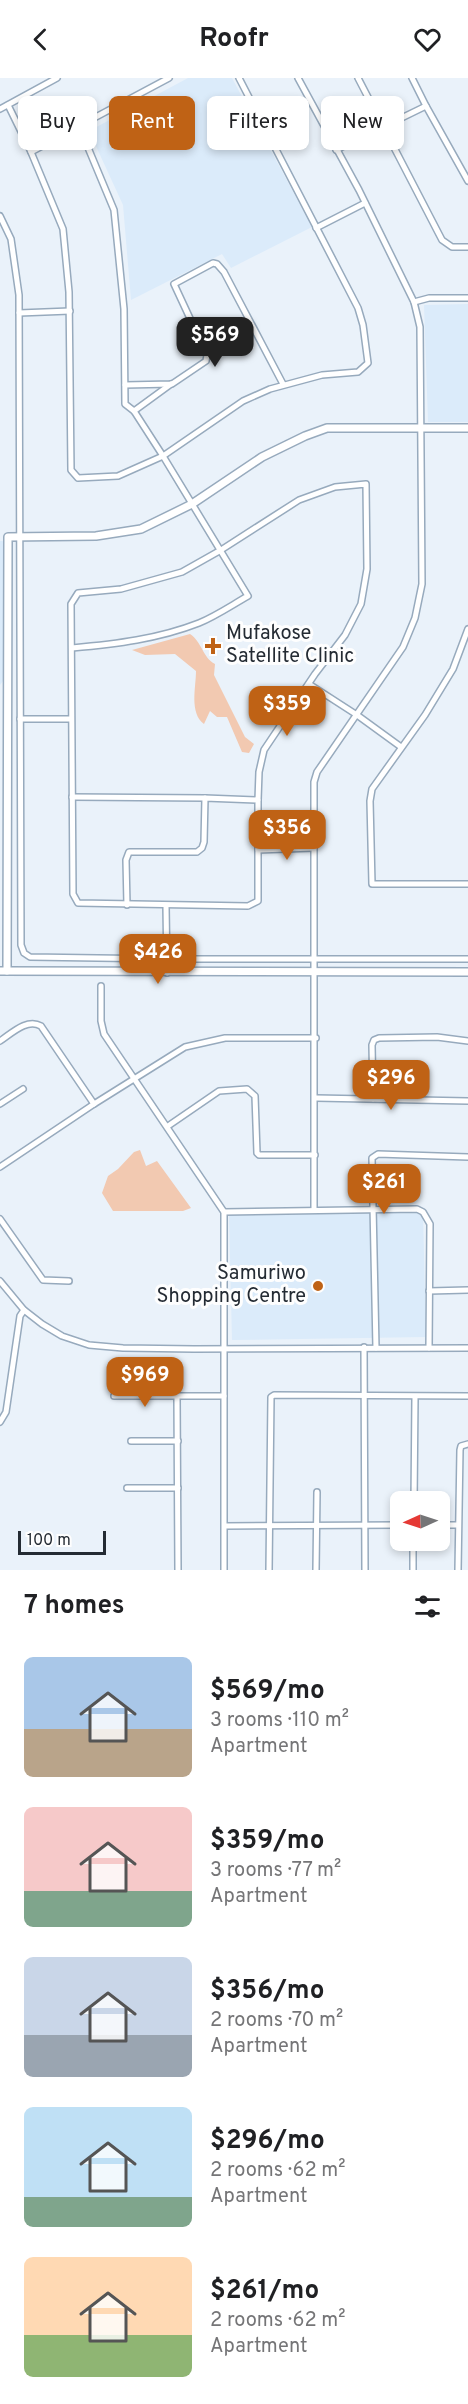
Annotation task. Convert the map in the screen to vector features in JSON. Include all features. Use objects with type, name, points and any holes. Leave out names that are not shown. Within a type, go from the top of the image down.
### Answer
[{"type":"street","points":[[0,109],[57,78]]},
{"type":"street","points":[[97,116],[169,78]]},
{"type":"street","points":[[8,105],[31,152],[63,229],[69,311],[71,470],[78,478],[118,476],[163,456],[243,401],[284,384],[322,375],[358,372],[368,363],[363,325],[358,308],[239,78]]},
{"type":"street","points":[[298,78],[321,122]]},
{"type":"street","points":[[358,78],[367,96]]},
{"type":"street","points":[[412,78],[468,181]]},
{"type":"street","points":[[404,116],[426,106]]},
{"type":"street","points":[[31,152],[35,150]]},
{"type":"street","points":[[72,648],[129,642],[182,629],[202,622],[248,596],[163,456],[134,411],[125,404],[124,309],[114,210],[89,150]]},
{"type":"street","points":[[314,1209],[315,777],[403,646],[419,603],[422,584],[420,327],[414,302],[336,150]]},
{"type":"street","points":[[396,150],[444,243],[452,247],[468,247]]},
{"type":"street","points":[[316,228],[365,203]]},
{"type":"street","points":[[0,216],[11,239],[19,313],[21,945],[24,953],[30,957],[165,959],[468,959]]},
{"type":"street","points":[[134,411],[207,358],[174,284],[213,263],[218,264],[224,272],[284,384]]},
{"type":"street","points":[[414,302],[429,298],[468,298]]},
{"type":"street","points":[[19,313],[69,311]]},
{"type":"street","points":[[125,385],[172,384]]},
{"type":"street","points":[[468,428],[327,428],[262,456],[192,504],[141,529],[96,536],[4,537],[4,971],[468,972]]},
{"type":"street","points":[[366,484],[367,569],[361,604],[345,635],[264,750],[259,772],[258,800],[260,898],[255,904],[248,906],[81,904],[75,901],[73,894],[71,604],[78,593],[121,589],[159,580],[182,572],[221,550],[315,492],[335,486],[366,484]]},
{"type":"street","points":[[468,629],[453,669],[425,715],[371,794],[371,881],[376,885],[468,884]]},
{"type":"street","points":[[309,684],[401,747]]},
{"type":"street","points":[[20,719],[71,719]]},
{"type":"street","points":[[72,797],[258,800]]},
{"type":"street","points":[[127,905],[127,855],[134,851],[197,852],[202,848],[205,798]]},
{"type":"street","points":[[258,850],[315,848]]},
{"type":"street","points":[[166,906],[167,973]]},
{"type":"street","points":[[101,986],[102,1028],[224,1212],[226,1257],[223,1349],[224,1570]]},
{"type":"street","points":[[0,1041],[26,1024],[36,1023],[41,1026],[94,1104]]},
{"type":"street","points":[[373,1099],[372,1045],[374,1040],[437,1037],[468,1041]]},
{"type":"street","points":[[0,1167],[179,1050],[213,1039],[316,1038]]},
{"type":"street","points":[[0,1104],[23,1089]]},
{"type":"street","points":[[168,1126],[216,1092],[248,1089],[255,1096],[257,1153],[259,1155],[315,1155]]},
{"type":"street","points":[[316,1098],[468,1101]]},
{"type":"street","points":[[376,1347],[372,1158],[375,1155],[468,1157]]},
{"type":"street","points":[[224,1212],[417,1209],[427,1217],[430,1224],[429,1348]]},
{"type":"street","points":[[0,1219],[43,1280],[69,1281]]},
{"type":"street","points":[[1,1283],[24,1310],[63,1336],[89,1345],[123,1348],[223,1349],[468,1348]]},
{"type":"street","points":[[429,1291],[468,1290]]},
{"type":"street","points":[[0,1422],[6,1412],[21,1316],[24,1310]]},
{"type":"street","points":[[364,1347],[365,1570]]},
{"type":"street","points":[[269,1570],[271,1397],[274,1395],[468,1396]]},
{"type":"street","points":[[114,1396],[177,1398],[224,1396]]},
{"type":"street","points":[[414,1491],[415,1397]]},
{"type":"street","points":[[177,1398],[178,1570]]},
{"type":"street","points":[[131,1441],[178,1441]]},
{"type":"street","points":[[458,1570],[460,1450],[461,1446],[468,1444]]},
{"type":"street","points":[[127,1488],[178,1488]]},
{"type":"street","points":[[316,1492],[316,1570]]},
{"type":"street","points":[[225,1526],[390,1525]]},
{"type":"street","points":[[450,1525],[458,1525]]},
{"type":"street","points":[[412,1570],[413,1551]]},
{"type":"shaded area","points":[[188,78],[232,78],[242,96],[207,96],[207,150],[271,150],[312,227],[231,268],[222,254],[131,300],[123,205],[97,148],[97,127],[109,120],[109,150],[195,150],[195,96],[154,96]]},
{"type":"shaded area","points":[[468,304],[468,422],[428,422],[424,305]]},
{"type":"shaded area","points":[[0,541],[3,541],[3,681],[0,685]]},
{"type":"shaded area","points":[[190,634],[215,664],[214,675],[245,737],[254,744],[249,753],[242,752],[227,717],[217,717],[210,711],[204,724],[199,719],[195,707],[196,671],[175,654],[145,655],[132,650]]},
{"type":"shaded area","points":[[140,1150],[146,1166],[157,1161],[191,1208],[183,1211],[113,1211],[102,1193],[108,1176],[134,1152]]},
{"type":"shaded area","points":[[423,1212],[426,1337],[232,1340],[229,1215]]},
{"type":"place","name":"Mufakose Satellite Clinic","points":[[213,646]]},
{"type":"place","name":"Samuriwo Shopping Centre","points":[[318,1286]]}]
